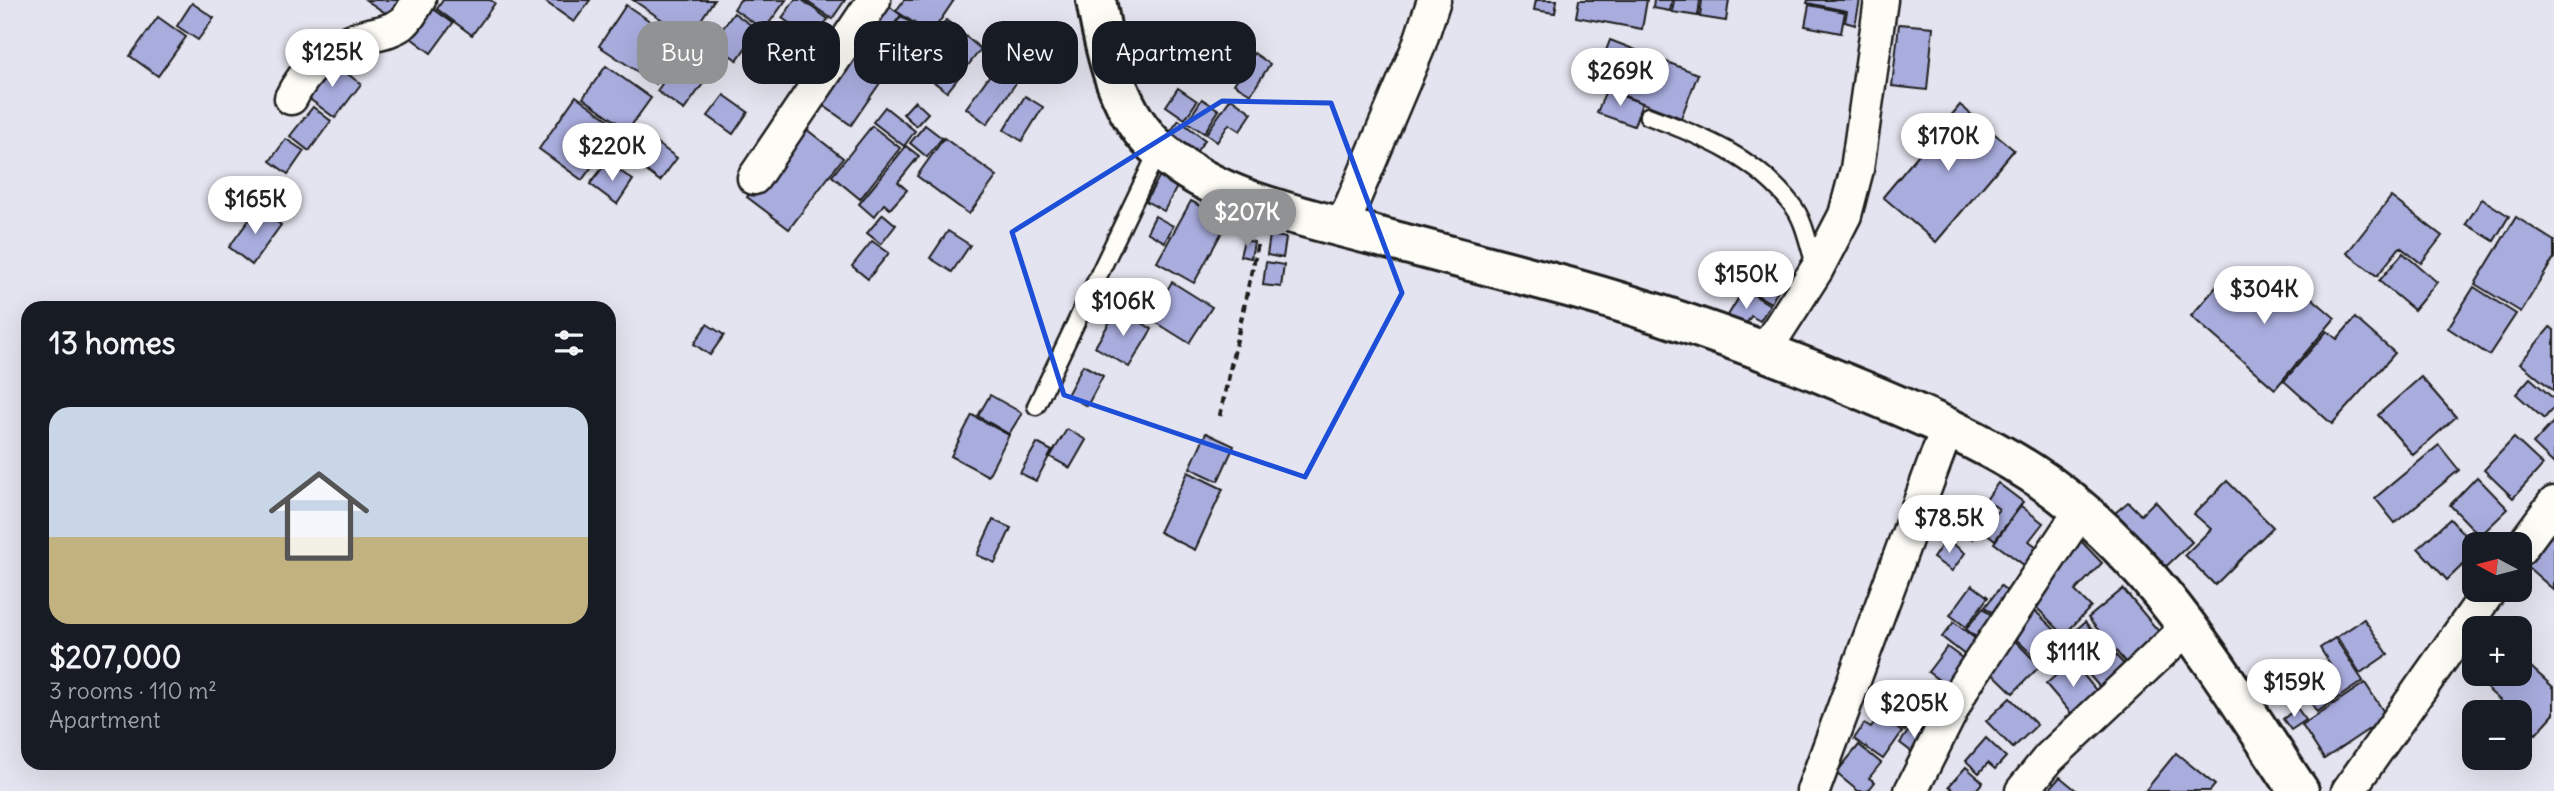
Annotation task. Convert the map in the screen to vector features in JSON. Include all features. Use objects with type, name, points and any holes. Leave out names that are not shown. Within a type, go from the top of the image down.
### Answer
[{"type":"street","points":[[291,98],[299,81],[327,55],[356,39],[391,30],[406,21],[419,0]]},
{"type":"street","points":[[754,178],[874,0]]},
{"type":"street","points":[[1096,0],[1108,64],[1138,124],[1159,149],[1201,180],[1266,205],[1551,282],[1765,350],[1948,426],[2030,472],[2082,509],[2142,569],[2188,628],[2299,791]]},
{"type":"street","points":[[1342,227],[1418,48],[1434,0]]},
{"type":"street","points":[[1765,350],[1817,269],[1845,215],[1857,169],[1881,0]]},
{"type":"street","points":[[1813,791],[1948,426]]},
{"type":"street","points":[[2532,533],[2554,503]]},
{"type":"street","points":[[1911,791],[1964,686],[2082,509]]},
{"type":"street","points":[[2348,791],[2482,602]]},
{"type":"street","points":[[2022,791],[2049,758],[2188,628]]},
{"type":"lane","points":[[1647,116],[1701,135],[1755,166],[1794,207],[1817,269]]},
{"type":"lane","points":[[1036,406],[1159,149]]},
{"type":"path","points":[[1220,416],[1266,205]]},
{"type":"highlighted area","points":[[1222,101],[1331,103],[1402,293],[1305,477],[1064,395],[1012,232]]},
{"type":"building","points":[[366,0],[405,0],[393,18]]},
{"type":"building","points":[[443,0],[490,0],[495,3],[472,35],[437,9]]},
{"type":"building","points":[[543,0],[590,0],[574,22]]},
{"type":"building","points":[[633,0],[714,0],[700,21],[664,21]]},
{"type":"building","points":[[740,0],[786,0],[771,21],[751,21],[734,9]]},
{"type":"building","points":[[795,0],[802,0],[828,19],[786,21],[782,18]]},
{"type":"building","points":[[805,0],[845,0],[832,19]]},
{"type":"building","points":[[904,0],[954,0],[940,21],[911,21],[896,11]]},
{"type":"building","points":[[1536,0],[1557,0],[1555,13],[1534,10]]},
{"type":"building","points":[[1579,0],[1647,0],[1642,29],[1576,17]]},
{"type":"building","points":[[1654,0],[1672,0],[1670,11],[1653,8]]},
{"type":"building","points":[[1674,0],[1700,0],[1698,16],[1672,12]]},
{"type":"building","points":[[1702,0],[1729,0],[1726,21],[1700,17]]},
{"type":"building","points":[[1808,0],[1860,0],[1855,25],[1845,22],[1847,11],[1807,3]]},
{"type":"building","points":[[192,3],[214,18],[198,40],[177,26]]},
{"type":"building","points":[[886,4],[901,15],[896,21],[873,21]]},
{"type":"building","points":[[626,5],[650,21],[637,21],[637,71],[599,46]]},
{"type":"building","points":[[1809,5],[1845,12],[1841,33],[1805,26]]},
{"type":"building","points":[[432,8],[453,23],[431,53],[411,38]]},
{"type":"building","points":[[734,13],[745,21],[742,21],[742,53],[737,60],[728,54],[728,21]]},
{"type":"building","points":[[158,17],[186,37],[158,76],[130,56]]},
{"type":"building","points":[[1899,24],[1933,27],[1927,90],[1892,86]]},
{"type":"building","points":[[968,38],[981,49],[968,65]]},
{"type":"building","points":[[1610,40],[1698,74],[1681,118],[1614,92],[1619,79],[1598,72]]},
{"type":"building","points":[[854,42],[854,84],[879,84],[851,125],[814,99],[825,84],[840,84],[840,62]]},
{"type":"building","points":[[1256,54],[1270,64],[1251,94],[1234,84],[1256,84]]},
{"type":"building","points":[[329,60],[361,84],[335,118],[303,94]]},
{"type":"building","points":[[606,66],[651,98],[628,130],[583,98]]},
{"type":"building","points":[[662,84],[703,84],[684,110],[657,91]]},
{"type":"building","points":[[937,84],[953,84],[947,92]]},
{"type":"building","points":[[983,84],[1015,84],[987,124],[966,108]]},
{"type":"building","points":[[1178,88],[1197,101],[1185,119],[1166,106]]},
{"type":"building","points":[[1606,90],[1642,103],[1634,126],[1597,113]]},
{"type":"building","points":[[724,95],[748,112],[733,134],[708,116]]},
{"type":"building","points":[[576,96],[620,128],[582,180],[539,149]]},
{"type":"building","points":[[1025,96],[1043,107],[1022,141],[1004,130]]},
{"type":"building","points":[[1231,98],[1252,113],[1240,131],[1229,124],[1217,142],[1206,134]]},
{"type":"building","points":[[1202,99],[1219,110],[1204,133],[1187,122]]},
{"type":"building","points":[[915,101],[928,113],[916,126],[903,114]]},
{"type":"building","points":[[1960,105],[2014,150],[1936,242],[1883,197]]},
{"type":"building","points":[[313,107],[331,121],[309,151],[290,136]]},
{"type":"building","points":[[885,107],[915,131],[904,146],[873,122]]},
{"type":"building","points":[[1179,120],[1205,140],[1193,156],[1167,136]]},
{"type":"building","points":[[801,125],[843,158],[789,229],[747,197]]},
{"type":"building","points":[[925,125],[942,138],[927,157],[910,143]]},
{"type":"building","points":[[872,126],[900,148],[860,199],[832,176]]},
{"type":"building","points":[[650,138],[677,158],[660,181],[633,161]]},
{"type":"building","points":[[944,138],[997,176],[969,214],[917,176]]},
{"type":"building","points":[[286,139],[304,151],[288,174],[270,161]]},
{"type":"building","points":[[906,146],[919,156],[898,182],[907,190],[890,209],[884,204],[874,217],[859,204]]},
{"type":"building","points":[[607,162],[633,180],[617,204],[590,184]]},
{"type":"building","points":[[1160,175],[1178,185],[1164,211],[1146,201]]},
{"type":"building","points":[[2391,197],[2442,236],[2421,263],[2400,247],[2377,276],[2347,253]]},
{"type":"building","points":[[2482,199],[2509,216],[2494,241],[2466,224]]},
{"type":"building","points":[[1191,201],[1228,221],[1194,283],[1157,262]]},
{"type":"building","points":[[258,208],[281,225],[252,265],[229,247]]},
{"type":"building","points":[[883,214],[896,225],[881,244],[867,233]]},
{"type":"building","points":[[1155,216],[1173,226],[1165,242],[1147,232]]},
{"type":"building","points":[[2516,217],[2554,241],[2554,258],[2521,312],[2475,284]]},
{"type":"building","points":[[948,231],[970,245],[952,272],[930,258]]},
{"type":"building","points":[[1270,235],[1286,238],[1283,258],[1267,255]]},
{"type":"building","points":[[1244,240],[1254,242],[1251,258],[1240,256]]},
{"type":"building","points":[[872,241],[889,253],[868,279],[852,266]]},
{"type":"building","points":[[2403,253],[2437,282],[2414,310],[2379,281]]},
{"type":"building","points":[[1266,262],[1284,265],[1281,287],[1263,285]]},
{"type":"building","points":[[1762,264],[1785,278],[1771,303],[1747,290]]},
{"type":"building","points":[[2230,271],[2270,305],[2291,280],[2335,318],[2275,389],[2191,316]]},
{"type":"building","points":[[1172,282],[1212,307],[1189,343],[1149,318]]},
{"type":"building","points":[[2474,287],[2516,314],[2489,355],[2448,328]]},
{"type":"building","points":[[1744,289],[1770,305],[1760,321],[1751,316],[1741,333],[1724,322]]},
{"type":"building","points":[[1118,308],[1152,329],[1129,367],[1095,347]]},
{"type":"building","points":[[2355,318],[2395,353],[2332,424],[2284,381],[2327,331],[2337,339]]},
{"type":"building","points":[[707,324],[724,335],[710,355],[694,344]]},
{"type":"building","points":[[2550,327],[2554,330],[2554,391],[2520,363]]},
{"type":"building","points":[[1083,365],[1103,376],[1087,406],[1067,395]]},
{"type":"building","points":[[2421,377],[2456,417],[2413,455],[2378,415]]},
{"type":"building","points":[[2530,378],[2554,399],[2554,407],[2544,419],[2516,394]]},
{"type":"building","points":[[990,395],[1022,413],[1009,434],[978,416]]},
{"type":"building","points":[[972,415],[1009,435],[988,476],[951,456]]},
{"type":"building","points":[[2554,421],[2554,464],[2533,444]]},
{"type":"building","points":[[1067,429],[1086,440],[1070,468],[1050,457]]},
{"type":"building","points":[[1206,433],[1234,446],[1218,481],[1190,468]]},
{"type":"building","points":[[2514,438],[2543,465],[2513,498],[2484,470]]},
{"type":"building","points":[[1037,443],[1052,451],[1036,481],[1020,473]]},
{"type":"building","points":[[2439,445],[2459,470],[2395,523],[2375,498]]},
{"type":"building","points":[[1188,472],[1223,489],[1195,550],[1159,532]]},
{"type":"building","points":[[2477,477],[2508,509],[2484,532],[2476,532],[2450,505]]},
{"type":"building","points":[[2227,481],[2273,527],[2215,585],[2185,555],[2211,529],[2194,514]]},
{"type":"building","points":[[1998,483],[2023,502],[1995,540],[1983,530],[1999,509],[1986,500]]},
{"type":"building","points":[[2155,501],[2192,542],[2159,573],[2109,518],[2128,502],[2141,515]]},
{"type":"building","points":[[2021,506],[2043,523],[2029,541],[2037,547],[2024,565],[1994,543]]},
{"type":"building","points":[[1963,517],[1980,528],[1973,539],[1956,528]]},
{"type":"building","points":[[2450,519],[2462,532],[2462,566],[2447,580],[2418,548]]},
{"type":"building","points":[[993,520],[1011,528],[995,563],[977,555]]},
{"type":"building","points":[[2554,527],[2554,590],[2532,571],[2532,553]]},
{"type":"building","points":[[1946,539],[1965,553],[1952,571],[1933,558]]},
{"type":"building","points":[[2080,540],[2102,563],[2075,591],[2091,607],[2064,635],[2025,596]]},
{"type":"building","points":[[1972,585],[1988,597],[1966,627],[1950,615]]},
{"type":"building","points":[[2001,586],[2018,600],[2002,620],[1985,607]]},
{"type":"building","points":[[2123,589],[2161,634],[2126,663],[2088,618]]},
{"type":"building","points":[[2028,604],[2060,635],[2037,659],[2004,628]]},
{"type":"building","points":[[1983,608],[2001,623],[1984,644],[1966,629]]},
{"type":"building","points":[[2364,619],[2388,654],[2360,673],[2337,637]]},
{"type":"building","points":[[1954,622],[1982,644],[1970,659],[1942,637]]},
{"type":"building","points":[[2085,622],[2101,640],[2086,654],[2070,635]]},
{"type":"building","points":[[2010,636],[2040,666],[2013,693],[1982,663]]},
{"type":"building","points":[[2335,638],[2363,681],[2317,712],[2308,698],[2339,678],[2320,648]]},
{"type":"building","points":[[2104,642],[2128,669],[2103,691],[2080,664]]},
{"type":"building","points":[[1947,647],[1966,661],[1947,686],[1928,672]]},
{"type":"building","points":[[2072,661],[2100,695],[2074,717],[2046,684]]},
{"type":"building","points":[[2532,668],[2554,688],[2554,714],[2536,734],[2532,730],[2532,700],[2500,700],[2484,686],[2532,686]]},
{"type":"building","points":[[1939,683],[1955,695],[1937,720],[1920,708]]},
{"type":"building","points":[[2365,683],[2387,717],[2324,759],[2302,725]]},
{"type":"building","points":[[1911,684],[1928,694],[1905,731],[1888,720]]},
{"type":"building","points":[[2010,698],[2037,725],[2013,748],[1986,721]]},
{"type":"building","points":[[2297,708],[2306,720],[2291,730],[2283,719]]},
{"type":"building","points":[[1922,712],[1937,723],[1928,735],[1913,723]]},
{"type":"building","points":[[1879,716],[1902,732],[1883,759],[1854,739],[1864,724],[1871,728]]},
{"type":"building","points":[[1912,726],[1929,737],[1916,755],[1900,743]]},
{"type":"building","points":[[1986,738],[2006,757],[1995,769],[1988,763],[1979,773],[1966,761]]},
{"type":"building","points":[[1859,745],[1881,763],[1869,778],[1875,782],[1868,791],[1858,791],[1836,773]]},
{"type":"building","points":[[2176,753],[2215,785],[2210,791],[2145,791]]},
{"type":"building","points":[[1966,767],[1983,782],[1975,791],[1954,791],[1949,786]]},
{"type":"building","points":[[2060,777],[2077,791],[2048,791]]}]
